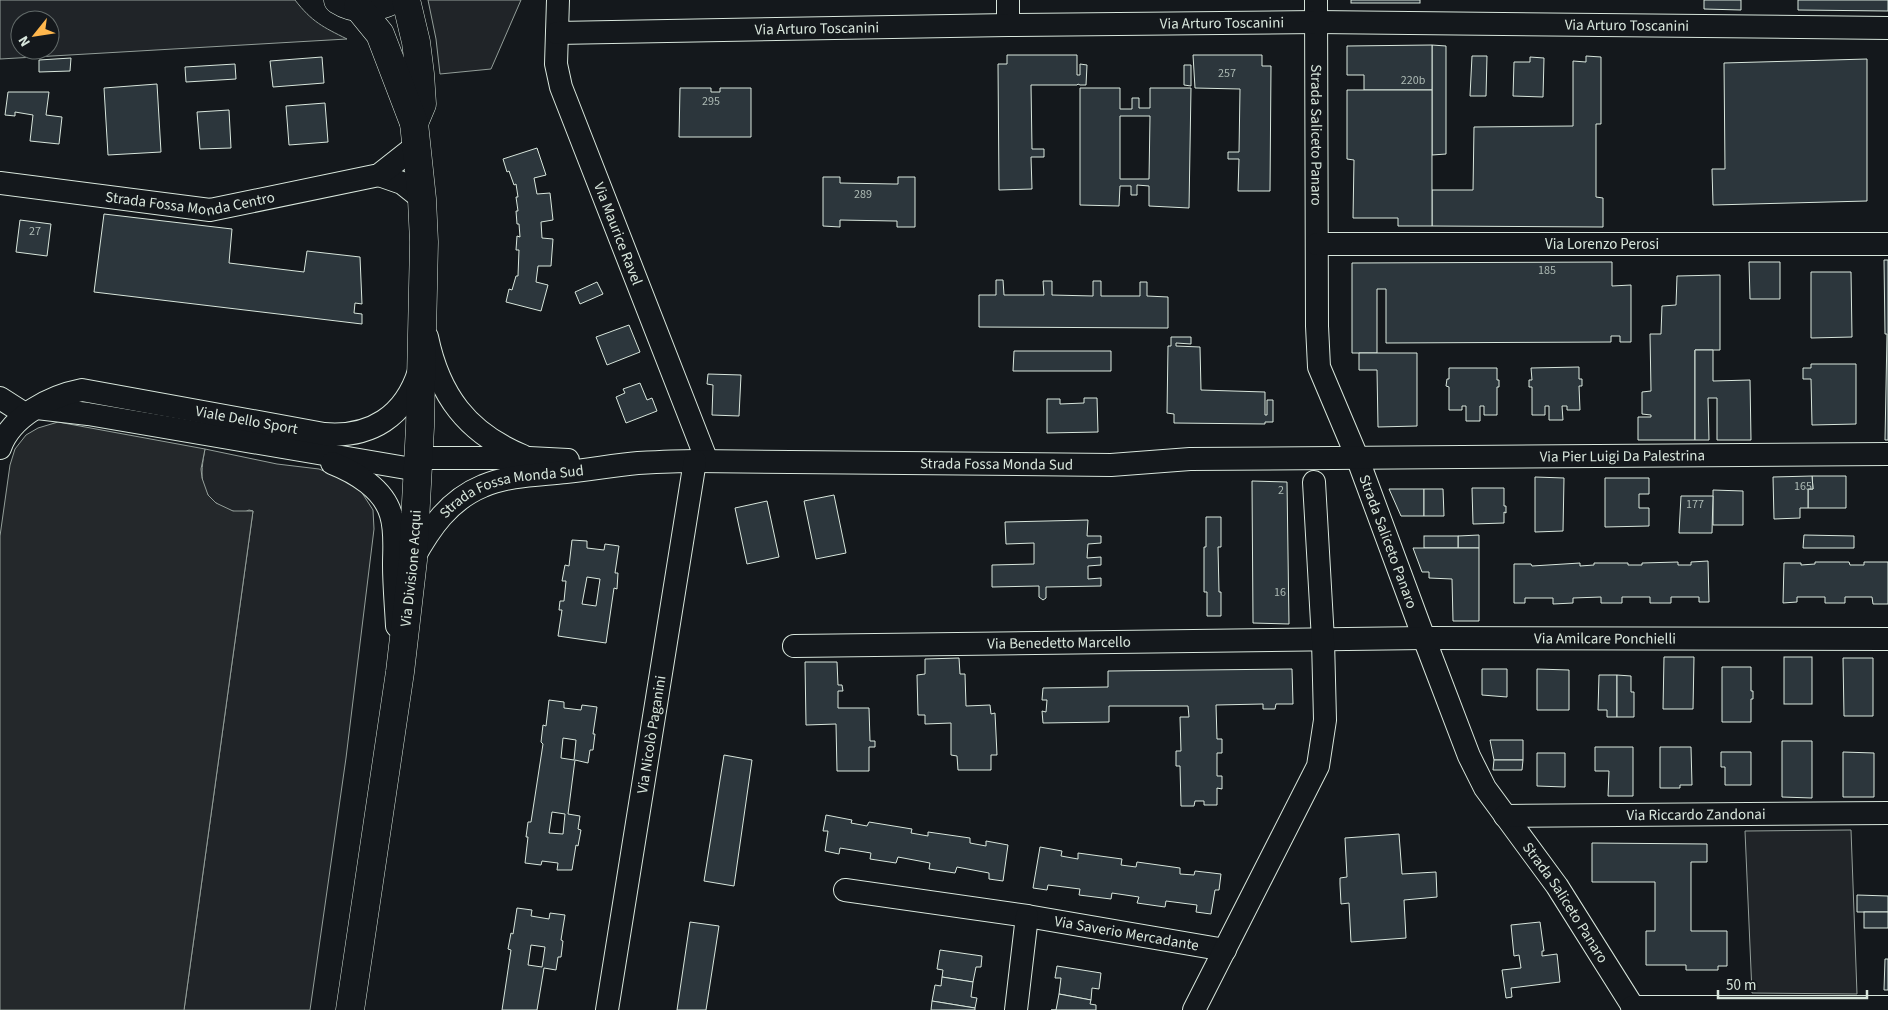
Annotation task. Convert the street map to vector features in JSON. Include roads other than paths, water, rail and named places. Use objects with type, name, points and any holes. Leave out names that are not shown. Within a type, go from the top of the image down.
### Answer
[{"type":"main road","points":[[348,4],[370,8],[393,0]]},
{"type":"main road","name":"Via Divisione Acqui","points":[[406,0],[416,42],[420,74],[422,104],[415,134]]},
{"type":"main road","name":"Via Divisione Acqui","points":[[348,4],[380,34],[415,134],[422,199],[424,242],[419,464],[413,560],[400,672],[350,1010]]},
{"type":"street","name":"Via Maurice Ravel","points":[[558,0],[556,64],[561,88],[701,461]]},
{"type":"street","points":[[1008,0],[1008,25]]},
{"type":"street","name":"Strada Saliceto Panaro","points":[[1316,0],[1319,367],[1356,457],[1469,756],[1486,788],[1557,886],[1634,1008]]},
{"type":"street","name":"Via Arturo Toscanini","points":[[557,33],[1316,22],[1888,28]]},
{"type":"street","name":"Strada Fossa Monda Centro","points":[[0,183],[210,210],[379,175],[412,150],[415,134]]},
{"type":"street","points":[[379,175],[402,183],[422,199]]},
{"type":"street","name":"Via Lorenzo Perosi","points":[[1317,244],[1888,244]]},
{"type":"street","points":[[422,314],[437,371],[443,388],[453,404],[466,419],[486,436],[513,452],[528,458]]},
{"type":"street","name":"Viale Dello Sport","points":[[0,448],[9,429],[31,411],[64,395],[82,390],[324,434],[354,434],[392,416],[399,410],[414,386],[422,360]]},
{"type":"street","name":"Viale Dello Sport","points":[[0,398],[31,411],[88,414],[301,451],[419,464]]},
{"type":"street","name":"Viale Dello Sport","points":[[301,451],[353,472],[378,494],[389,509],[394,539],[394,586],[400,672]]},
{"type":"street","name":"Via Pier Luigi Da Palestrina","points":[[1356,457],[1888,454]]},
{"type":"street","name":"Strada Fossa Monda Sud","points":[[419,464],[528,458],[636,463],[701,461],[1111,465],[1190,458],[1356,457]]},
{"type":"street","name":"Via Nicolò Paganini","points":[[607,1010],[701,461]]},
{"type":"street","name":"Strada Fossa Monda Sud","points":[[413,560],[427,533],[441,514],[458,500],[482,486],[539,474],[636,463]]},
{"type":"street","points":[[1194,1010],[1318,766],[1325,720],[1323,640],[1314,482]]},
{"type":"street","name":"Via Amilcare Ponchielli","points":[[1323,640],[1424,638],[1888,639]]},
{"type":"street","name":"Via Benedetto Marcello","points":[[794,646],[1323,640]]},
{"type":"street","name":"Via Riccardo Zandonai","points":[[1506,816],[1888,813]]},
{"type":"street","name":"Via Saverio Mercadante","points":[[845,890],[1027,916],[1225,950]]},
{"type":"street","points":[[1016,1010],[1027,916]]},
{"type":"street","points":[[1634,1008],[1888,1007]]}]
